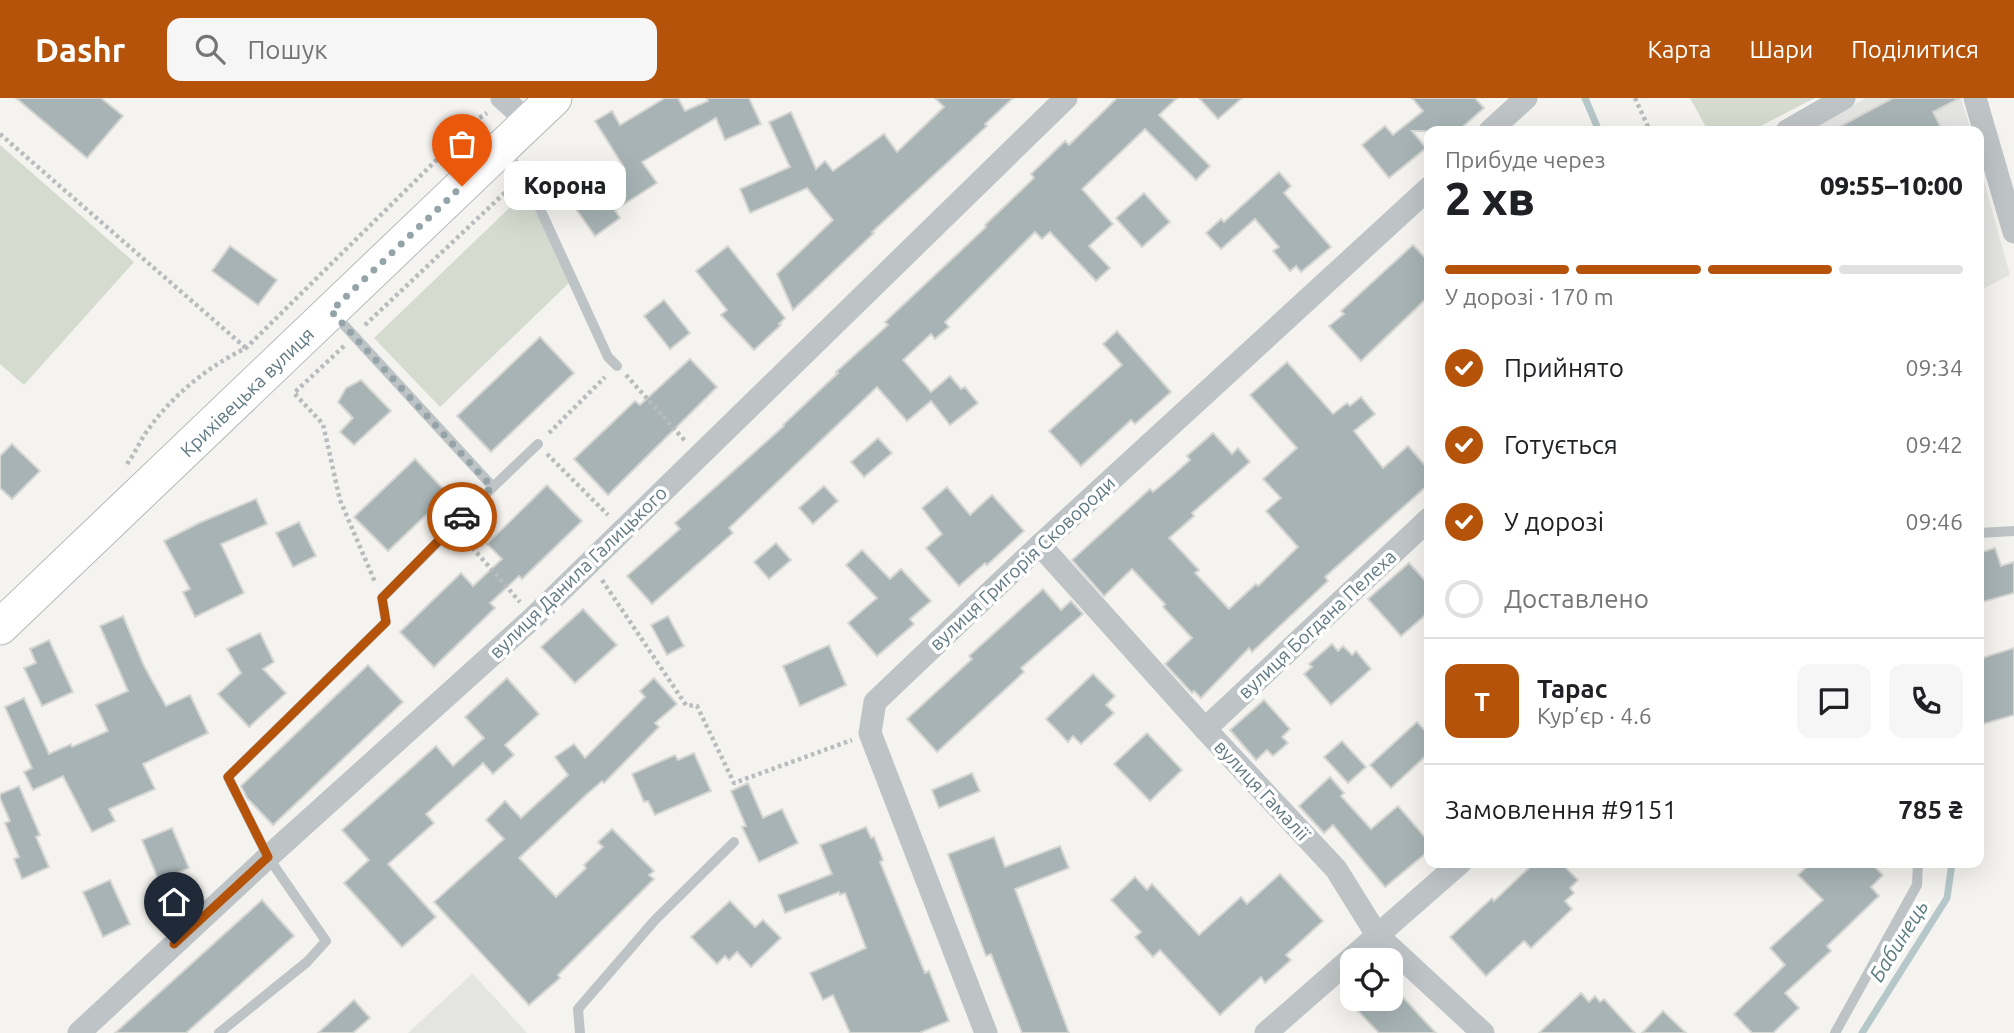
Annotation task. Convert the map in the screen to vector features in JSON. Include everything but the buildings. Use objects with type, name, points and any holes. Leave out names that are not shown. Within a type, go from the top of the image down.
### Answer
[{"type":"main road","name":"Крихівецька вулиця","points":[[0,627],[258,359],[343,324],[500,149],[512,107],[554,98]]},
{"type":"street","name":"вулиця Данила Галицького","points":[[81,1032],[268,857],[534,617],[1066,98]]},
{"type":"street","points":[[1495,126],[1526,98]]},
{"type":"street","points":[[1796,126],[1844,98]]},
{"type":"street","points":[[1975,98],[1983,126]]},
{"type":"street","points":[[1984,129],[2014,232]]},
{"type":"street","name":"вулиця Григорія Сковороди","points":[[870,733],[875,702],[1040,545],[1424,193]]},
{"type":"street","name":"вулиця Богдана Пелеха","points":[[1205,729],[1424,525]]},
{"type":"street","name":"вулиця Гамалії","points":[[1040,545],[1205,729],[1336,869],[1377,935],[1483,1033]]},
{"type":"street","points":[[870,733],[986,1033]]},
{"type":"street","points":[[1266,1033],[1454,868]]},
{"type":"lane","points":[[500,149],[524,174],[608,356],[617,366]]},
{"type":"lane","points":[[343,324],[492,487]]},
{"type":"lane","points":[[219,1033],[307,962],[326,941],[268,857],[228,777],[386,622],[382,598],[538,444]]},
{"type":"lane","points":[[1984,533],[2014,531]]},
{"type":"lane","points":[[580,1033],[578,1009],[655,920],[734,842]]},
{"type":"lane","points":[[1835,1033],[1917,885],[1918,868]]},
{"type":"path","points":[[1635,98],[1648,126]]},
{"type":"path","points":[[123,468],[150,426],[172,402],[209,369],[258,359],[479,118],[512,107]]},
{"type":"path","points":[[0,134],[258,359]]},
{"type":"path","points":[[382,598],[340,500],[323,424],[294,393],[343,324],[524,174]]},
{"type":"path","points":[[623,530],[538,444],[617,366],[698,455]]},
{"type":"path","points":[[453,526],[534,617]]},
{"type":"path","points":[[590,562],[686,705],[697,706],[734,783],[870,733]]},
{"type":"shaded area","points":[[1690,98],[1815,98],[1761,126],[1705,126]]},
{"type":"shaded area","points":[[1866,98],[1961,98],[1969,126],[1817,126]]},
{"type":"shaded area","points":[[0,145],[134,262],[24,385],[0,364]]},
{"type":"shaded area","points":[[1984,181],[2010,275],[1984,288]]},
{"type":"shaded area","points":[[527,191],[569,283],[440,407],[374,338]]},
{"type":"shaded area","points":[[472,974],[527,1033],[408,1033]]},
{"type":"waterway","name":"Бабинець","points":[[1585,98],[1597,126]]},
{"type":"waterway","name":"Бабинець","points":[[1862,1033],[1947,898],[1951,868]]},
{"type":"way so far","points":[[462,186],[331,311],[492,487],[462,517]]},
{"type":"place","name":"Корона","points":[[462,186]]},
{"type":"route","points":[[174,944],[268,857],[228,777],[386,622],[382,598],[462,517]]}]
